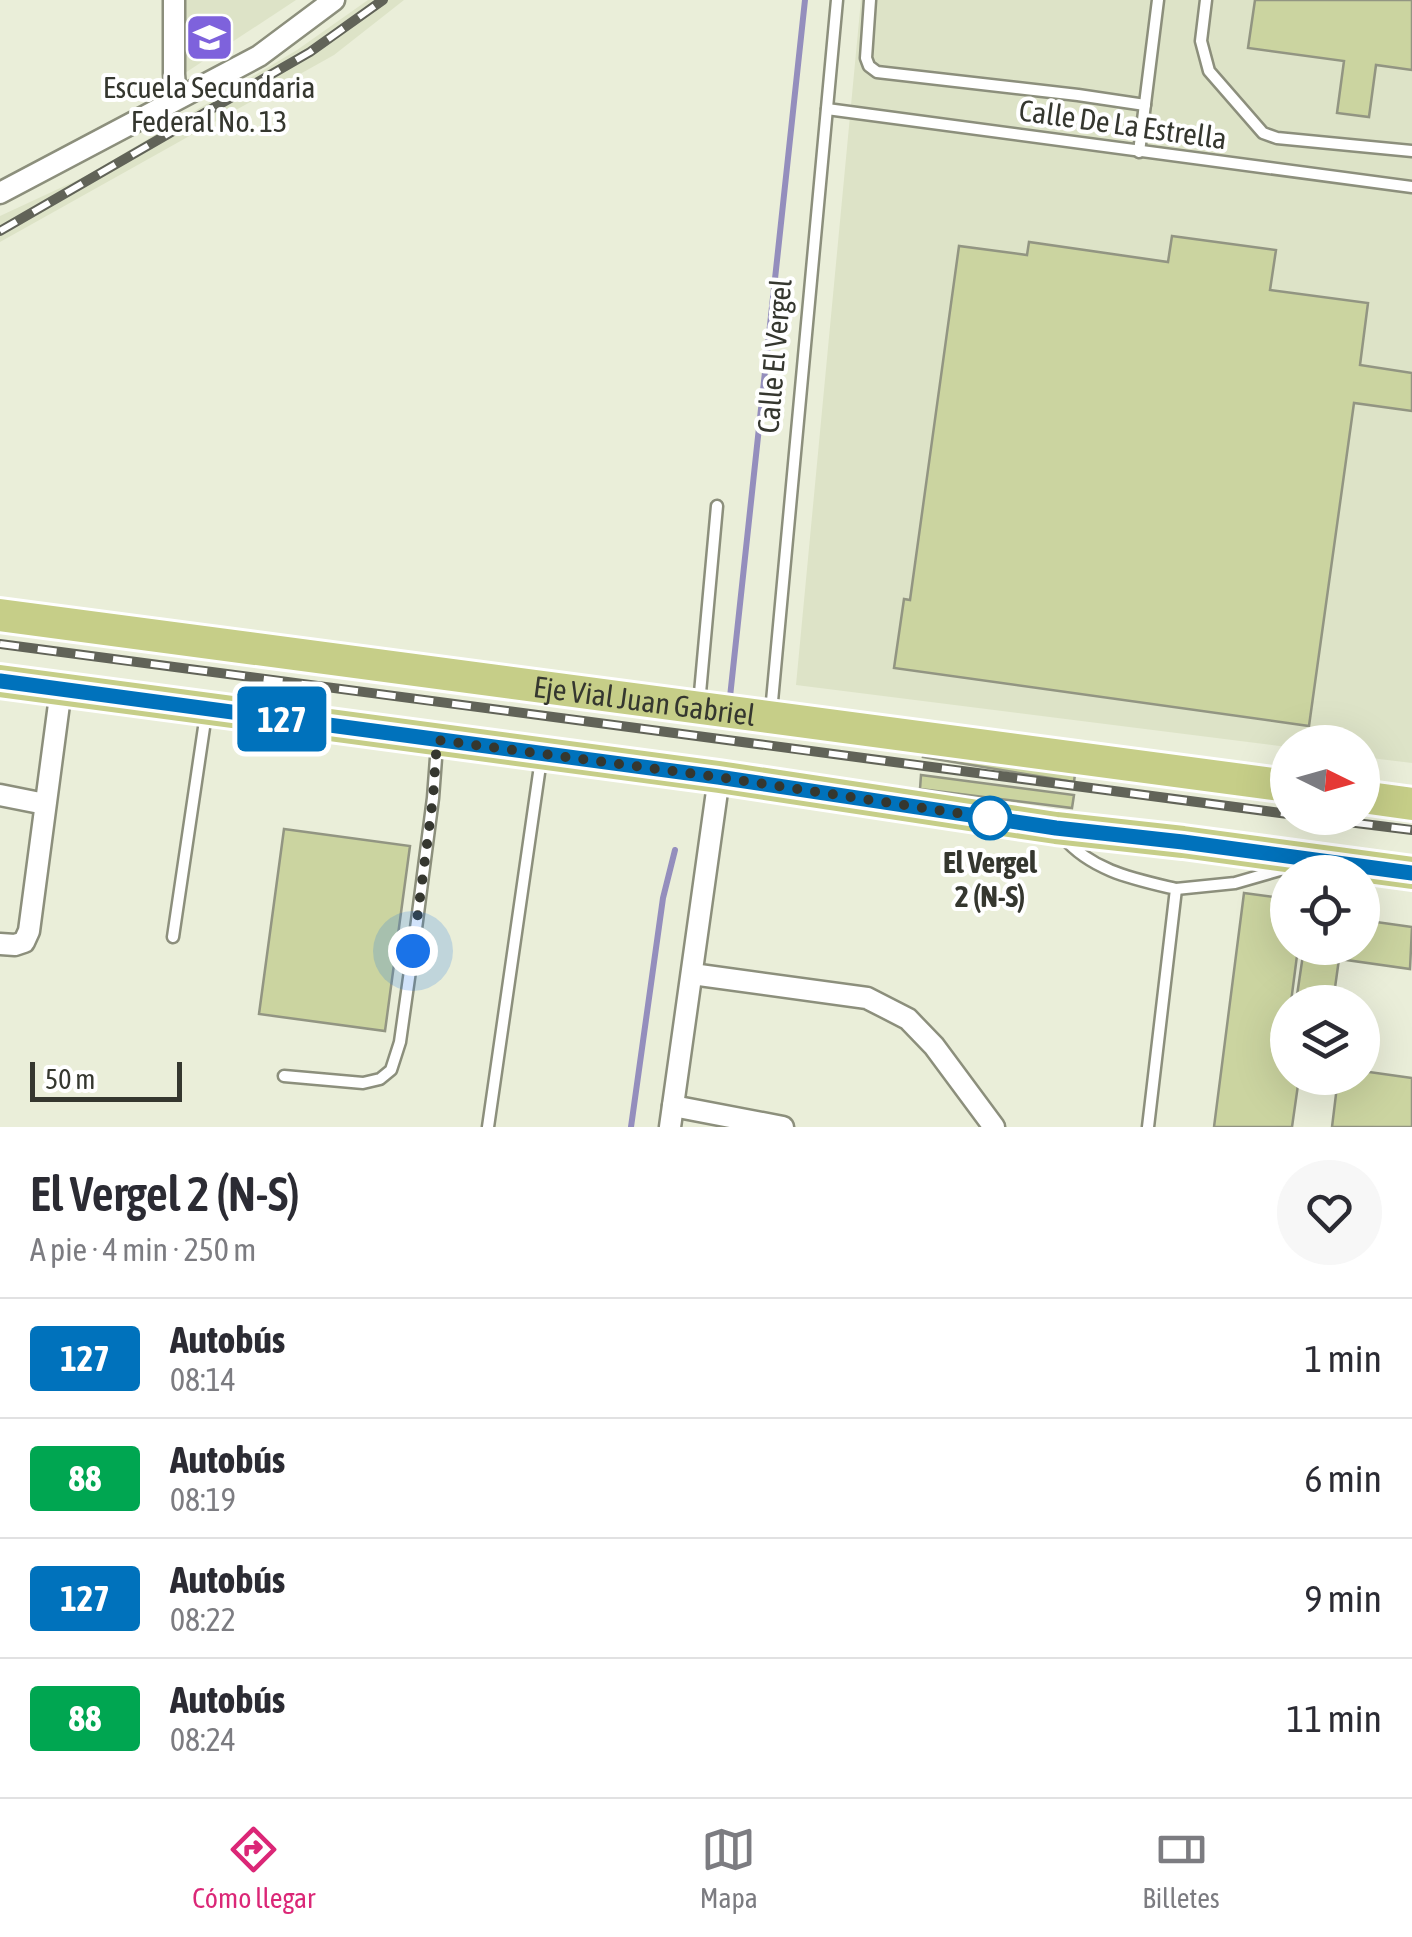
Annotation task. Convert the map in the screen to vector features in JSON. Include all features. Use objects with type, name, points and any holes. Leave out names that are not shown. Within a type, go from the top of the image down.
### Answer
[{"type":"main road","name":"Eje Vial Juan Gabriel","points":[[0,615],[1270,784]]},
{"type":"main road","points":[[0,681],[718,777],[1056,828],[1278,855]]},
{"type":"main road","points":[[1380,800],[1412,804]]},
{"type":"main road","points":[[1380,869],[1412,873]]},
{"type":"street","points":[[174,0],[176,99]]},
{"type":"street","points":[[0,193],[259,56],[334,0]]},
{"type":"street","points":[[0,944],[24,942],[29,931],[61,689]]},
{"type":"street","points":[[718,777],[671,1117],[783,1127]]},
{"type":"street","points":[[0,795],[45,804]]},
{"type":"street","points":[[692,974],[867,998],[908,1019],[934,1046],[994,1127]]},
{"type":"lane","name":"Calle El Vergel","points":[[770,718],[836,0]]},
{"type":"lane","points":[[870,0],[866,58],[877,72],[1078,94],[1145,106]]},
{"type":"lane","points":[[1139,152],[1158,0]]},
{"type":"lane","points":[[1206,0],[1201,41],[1209,71],[1263,133],[1277,138],[1412,150]]},
{"type":"lane","name":"Calle De La Estrella","points":[[827,109],[1412,187]]},
{"type":"lane","points":[[699,708],[717,506]]},
{"type":"lane","points":[[174,937],[207,708]]},
{"type":"lane","points":[[284,1076],[364,1083],[380,1079],[391,1070],[400,1042],[417,921],[437,740]]},
{"type":"lane","points":[[488,1127],[542,753]]},
{"type":"lane","points":[[1056,828],[1093,863],[1134,880],[1176,890],[1270,874]]},
{"type":"lane","points":[[1148,1127],[1176,890]]},
{"type":"shaded area","name":"Escuela Secundaria Federal No. 13","points":[[180,0],[296,0],[179,77]]},
{"type":"shaded area","points":[[368,0],[404,0],[334,55],[0,242],[0,216],[86,176],[297,50]]},
{"type":"shaded area","points":[[861,0],[1412,0],[1412,763],[1380,759],[1380,725],[1270,725],[1270,745],[796,685]]},
{"type":"building","points":[[1255,0],[1412,0],[1412,70],[1376,65],[1369,117],[1337,113],[1344,61],[1248,48]]},
{"type":"building","points":[[1172,236],[1276,250],[1270,290],[1368,303],[1360,365],[1412,373],[1412,411],[1354,403],[1309,725],[894,668],[904,599],[910,600],[959,246],[1027,255],[1029,242],[1168,262]]},
{"type":"building","name":"El Vergel 2 (N-S)","points":[[926,744],[1076,766],[1074,782],[923,757]]},
{"type":"building","points":[[921,775],[1074,795],[1072,808],[920,789]]},
{"type":"building","points":[[284,829],[410,846],[385,1031],[259,1014]]},
{"type":"building","points":[[1244,893],[1270,897],[1270,965],[1296,965],[1293,985],[1270,985],[1270,1095],[1297,1095],[1292,1127],[1214,1127]]},
{"type":"building","points":[[1380,923],[1412,927],[1410,969],[1380,965]]},
{"type":"building","points":[[1301,965],[1338,965],[1335,985],[1299,985]]},
{"type":"building","points":[[1380,1074],[1412,1078],[1412,1127],[1332,1127],[1336,1095],[1380,1095]]},
{"type":"waterway","points":[[730,697],[805,0]]},
{"type":"waterway","points":[[631,1127],[663,898],[675,850]]},
{"type":"railway","points":[[0,231],[310,52],[383,0]]},
{"type":"railway","points":[[0,644],[1270,812]]},
{"type":"railway","points":[[1380,826],[1412,830]]},
{"type":"bus line","name":"127","points":[[0,681],[718,777],[1056,828],[1412,873]]},
{"type":"place","name":"Escuela Secundaria Federal No. 13","points":[[209,38]]},
{"type":"place","name":"El Vergel 2 (N-S)","points":[[990,818]]},
{"type":"route","points":[[413,951],[437,740],[990,818]]}]
